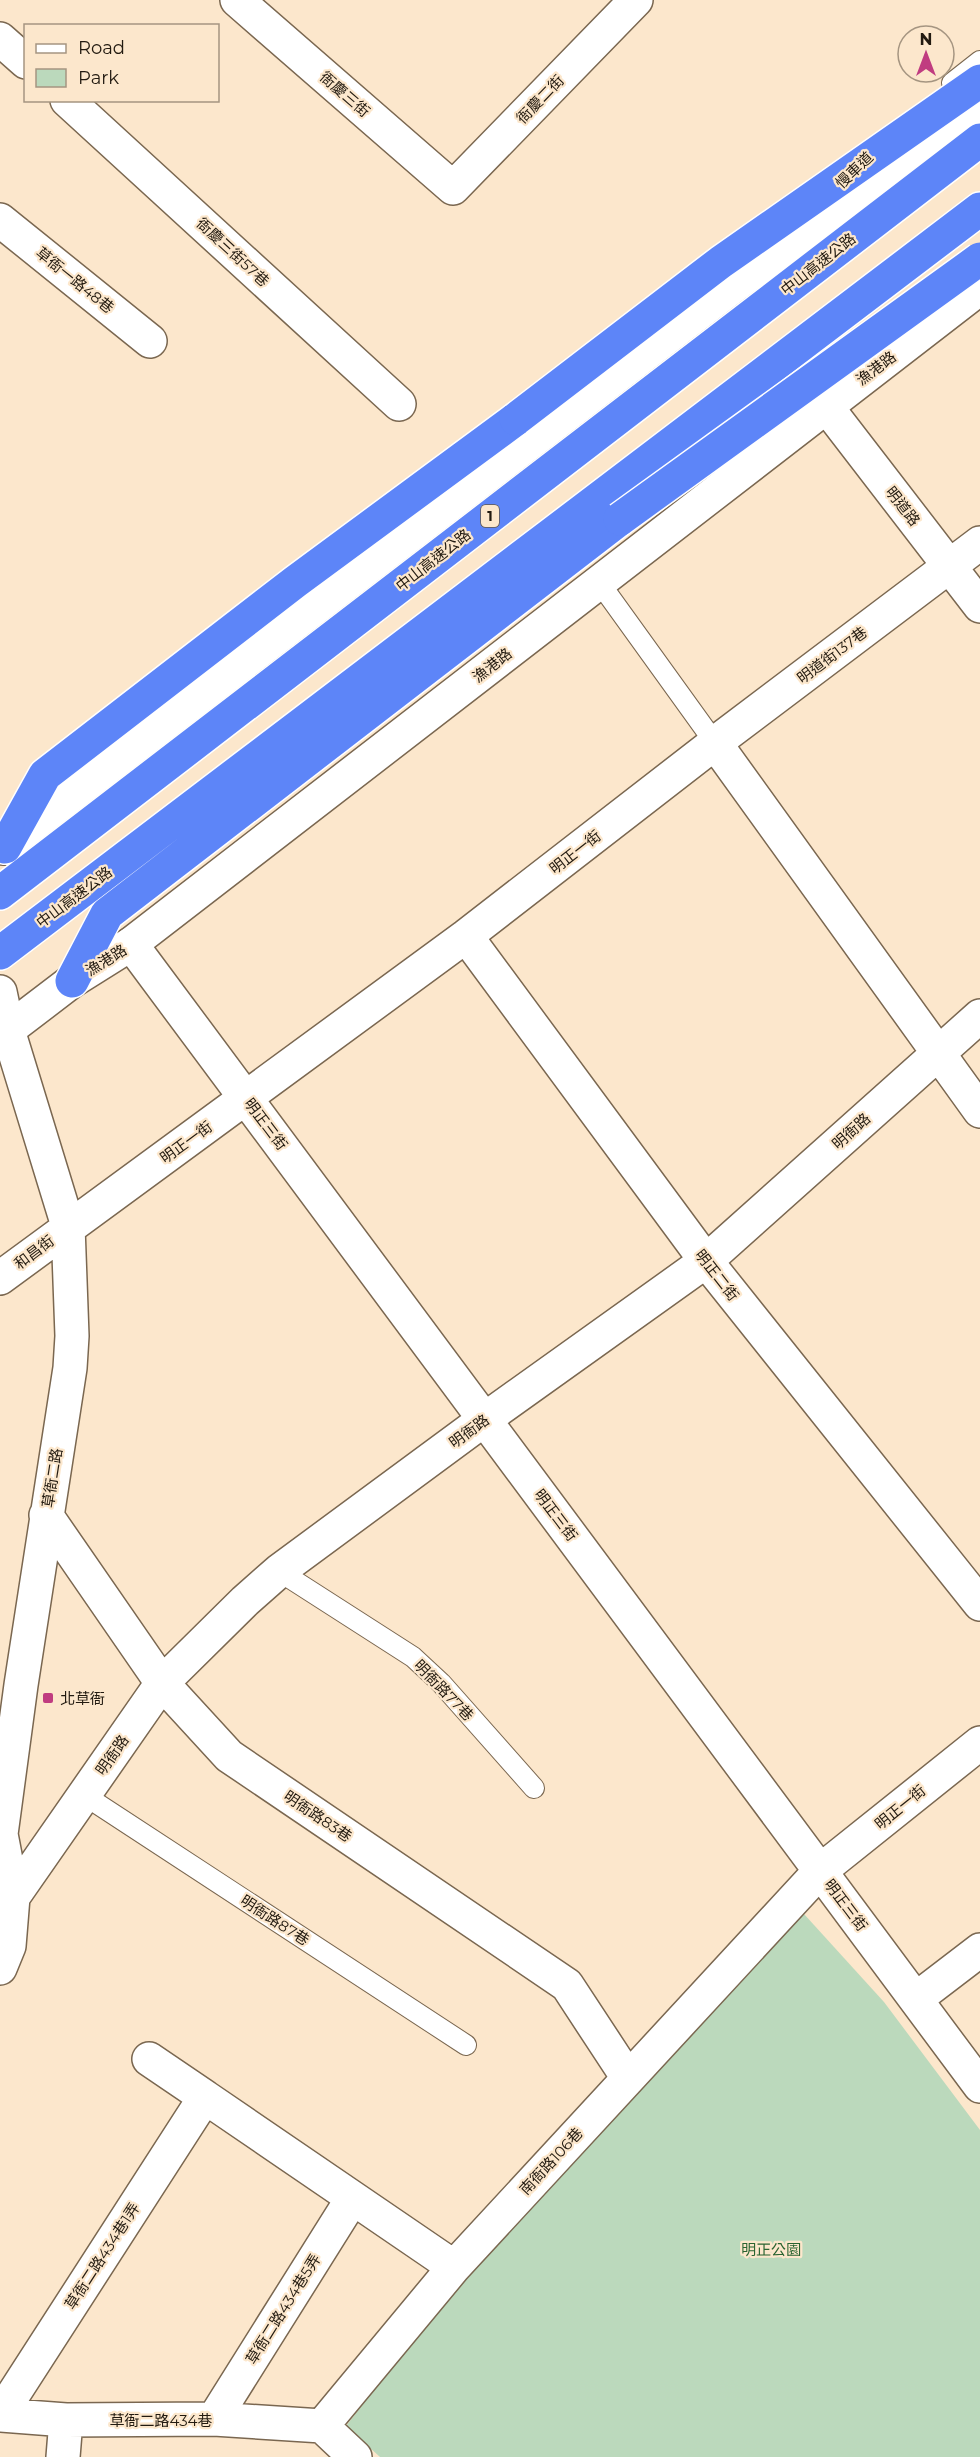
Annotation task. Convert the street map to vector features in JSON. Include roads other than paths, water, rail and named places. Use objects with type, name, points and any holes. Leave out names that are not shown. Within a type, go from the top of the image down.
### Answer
[{"type":"highway","points":[[2,849],[45,775],[295,582],[516,419],[721,261],[980,81]]},
{"type":"highway","name":"中山高速公路","points":[[0,892],[980,140]]},
{"type":"highway","name":"中山高速公路","points":[[0,953],[980,209]]},
{"type":"highway","points":[[72,981],[107,914],[620,519],[978,264]]},
{"type":"street","name":"衙慶三街","points":[[237,0],[453,188]]},
{"type":"street","name":"衙慶二街","points":[[453,188],[627,3]]},
{"type":"street","points":[[0,39],[24,60]]},
{"type":"street","name":"衙慶三街57巷","points":[[69,102],[399,404]]},
{"type":"street","points":[[2,849],[734,286],[980,104]]},
{"type":"street","name":"草衙一路48巷","points":[[0,220],[150,341]]},
{"type":"street","name":"漁港路","points":[[4,1033],[72,981],[131,944],[826,406],[978,264]]},
{"type":"street","name":"明道路","points":[[826,406],[980,606]]},
{"type":"street","name":"明道街137巷","points":[[715,743],[980,543]]},
{"type":"street","points":[[715,743],[980,1111]]},
{"type":"street","name":"明正一街","points":[[68,1226],[466,936],[715,743]]},
{"type":"street","name":"明正二街","points":[[466,936],[706,1261],[980,1604]]},
{"type":"street","name":"明正三街","points":[[131,944],[980,2086]]},
{"type":"street","name":"草衙二路","points":[[0,992],[4,1033],[68,1226],[72,1336],[70,1368],[46,1515],[0,1834],[13,1897],[9,1946],[0,1968]]},
{"type":"street","name":"明衙路","points":[[13,1897],[162,1683],[245,1601],[279,1571],[485,1419],[706,1261],[980,1017]]},
{"type":"street","name":"和昌街","points":[[0,1278],[68,1226]]},
{"type":"street","name":"明衙路83巷","points":[[46,1515],[162,1683],[229,1756],[567,1985],[628,2078]]},
{"type":"street","name":"明正一街","points":[[820,1871],[980,1743]]},
{"type":"street","name":"南衙路106巷","points":[[322,2426],[454,2266],[820,1871]]},
{"type":"street","points":[[916,1999],[980,1950]]},
{"type":"street","points":[[149,2059],[352,2199],[454,2266]]},
{"type":"street","name":"草衙二路434巷1弄","points":[[0,2415],[205,2097]]},
{"type":"street","name":"草衙二路434巷5弄","points":[[214,2419],[352,2199]]},
{"type":"street","name":"草衙二路434巷","points":[[0,2415],[66,2420],[214,2419],[322,2426]]},
{"type":"street","points":[[63,2457],[66,2420]]},
{"type":"street","points":[[322,2426],[355,2457]]},
{"type":"lane","name":"慢車道","points":[[734,286],[910,116],[980,61]]},
{"type":"lane","points":[[599,582],[715,743]]},
{"type":"lane","name":"明衙路77巷","points":[[279,1571],[413,1657],[441,1683],[534,1788]]},
{"type":"lane","name":"明衙路87巷","points":[[84,1795],[466,2045]]},
{"type":"place","name":"北草衙","points":[[48,1698]]},
{"type":"park label","name":"明正公園","points":[[771,2249]]}]
